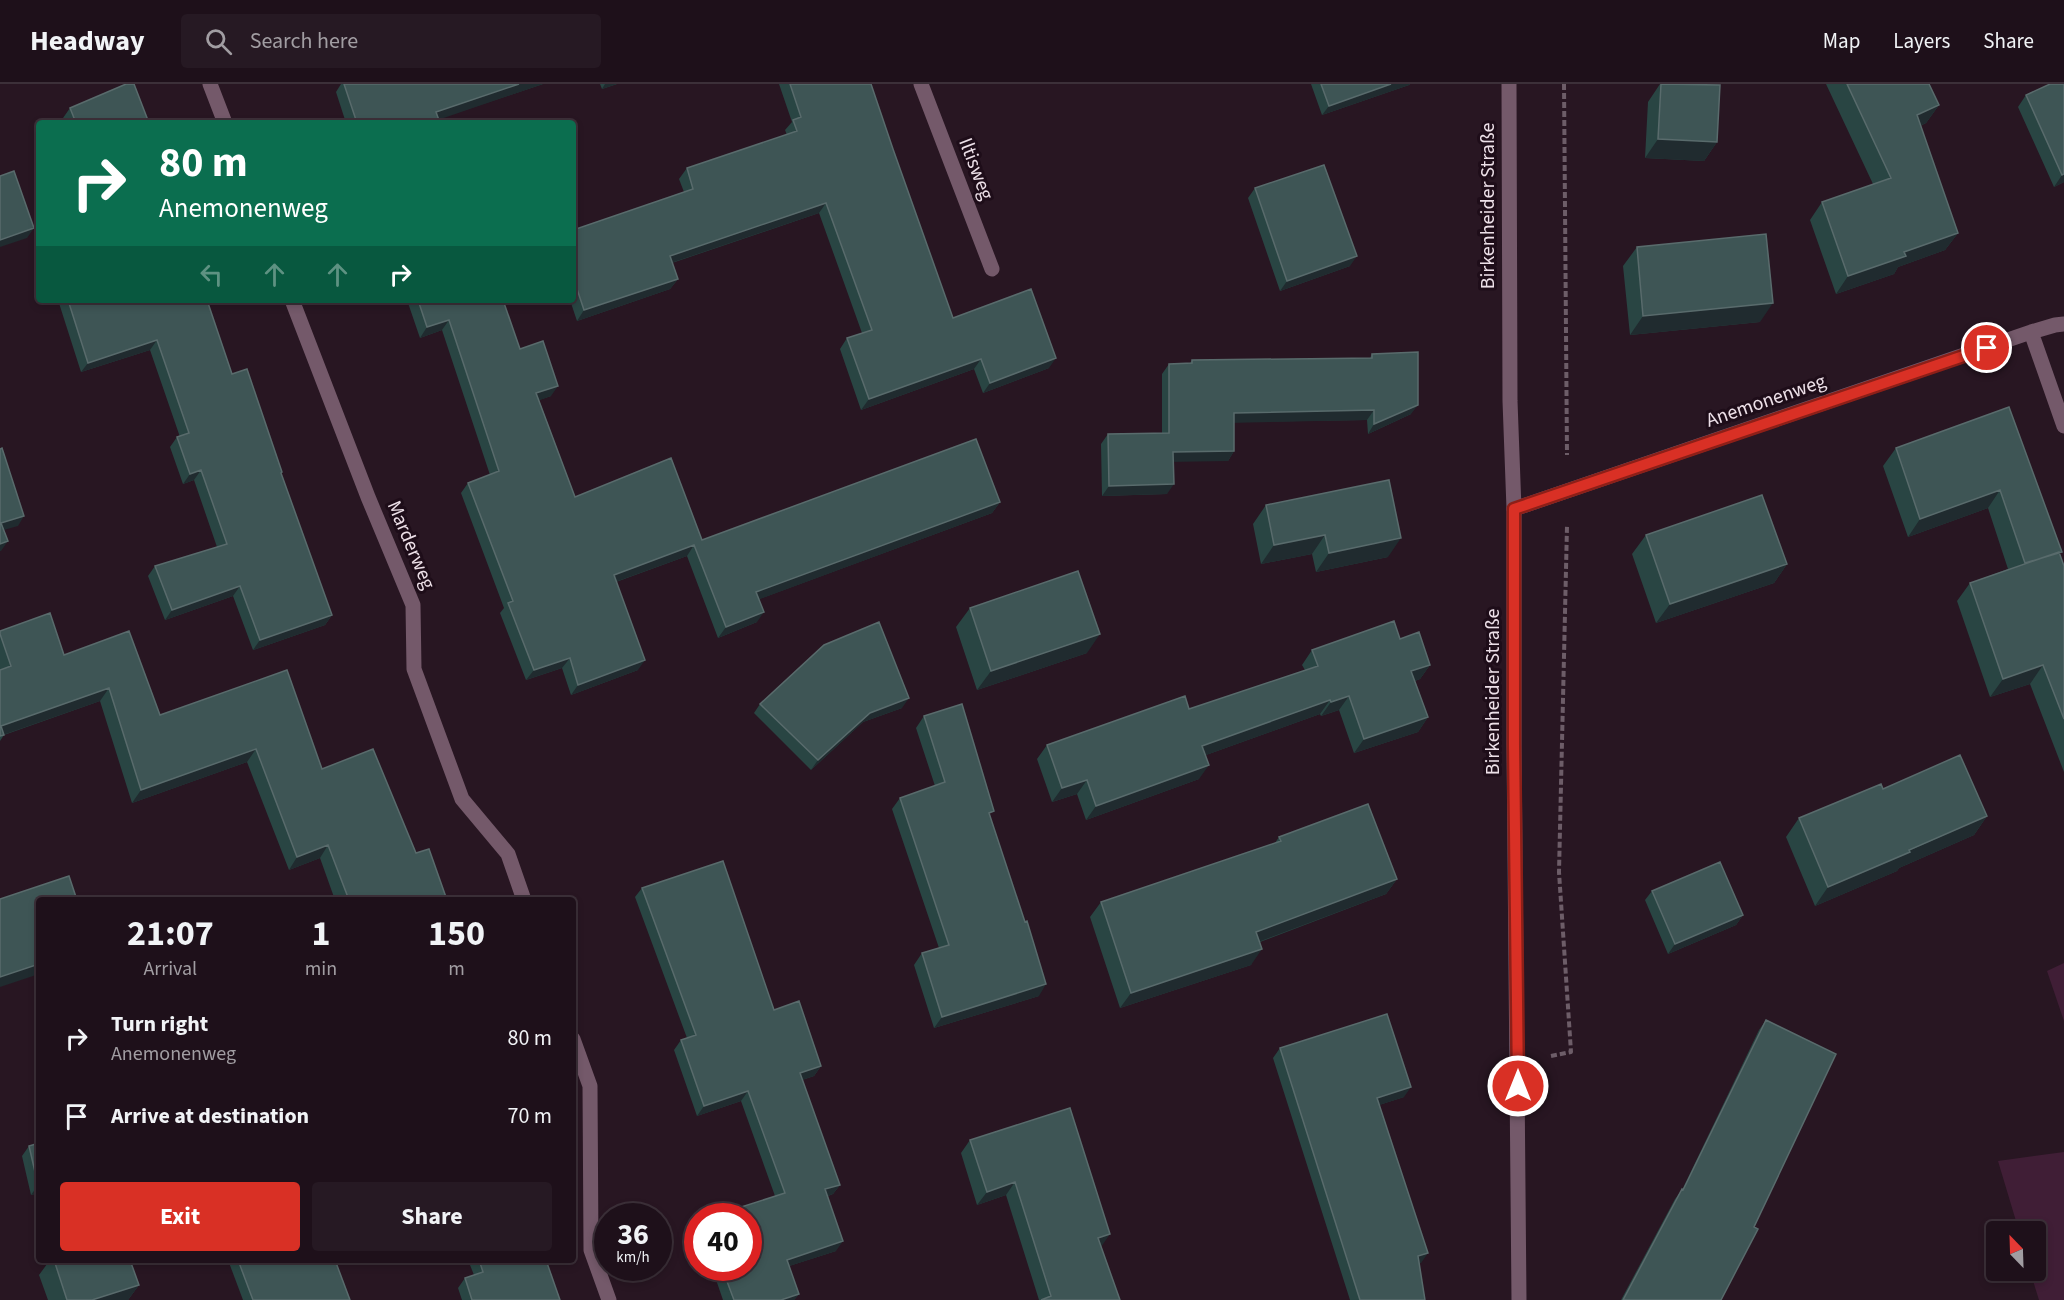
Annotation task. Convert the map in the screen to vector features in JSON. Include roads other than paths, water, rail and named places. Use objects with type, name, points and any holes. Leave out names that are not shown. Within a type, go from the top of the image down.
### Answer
[{"type":"street","points":[[210,84],[224,120]]},
{"type":"street","name":"Iltisweg","points":[[921,84],[992,269]]},
{"type":"street","name":"Birkenheider Straße","points":[[1509,84],[1519,1300]]},
{"type":"street","name":"Marderweg","points":[[293,303],[368,497],[414,605],[414,669],[462,799],[508,854],[523,897]]},
{"type":"street","name":"Anemonenweg","points":[[1514,509],[2031,332],[2064,324]]},
{"type":"street","points":[[2031,332],[2064,426]]},
{"type":"street","points":[[576,1047],[590,1086],[591,1250],[609,1300]]}]
